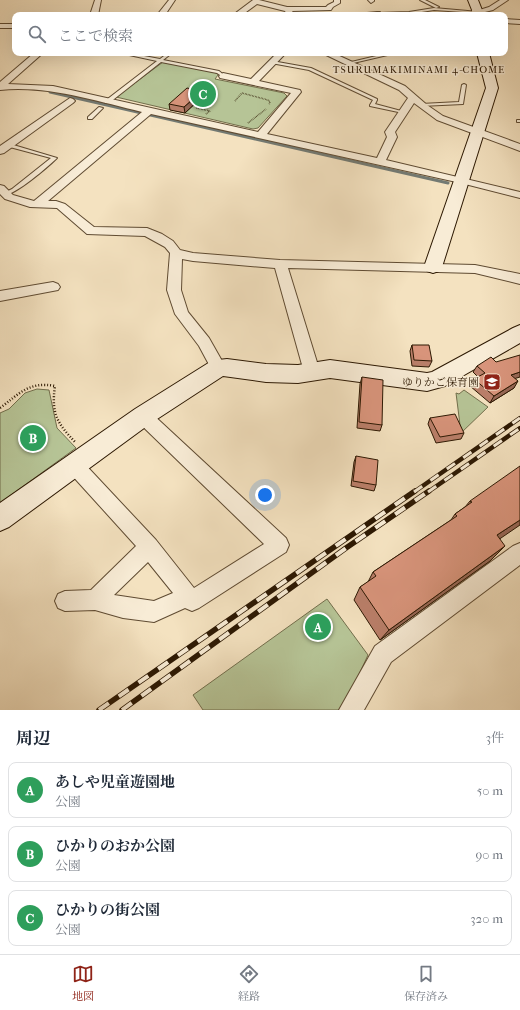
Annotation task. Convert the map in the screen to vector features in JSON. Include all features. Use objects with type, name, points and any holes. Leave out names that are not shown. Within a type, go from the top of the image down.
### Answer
[{"type":"street","points":[[95,12],[98,0]]},
{"type":"street","points":[[163,12],[172,0]]},
{"type":"street","points":[[241,12],[256,1],[289,12],[329,9],[330,6],[337,4],[337,0]]},
{"type":"street","points":[[473,0],[476,12]]},
{"type":"street","points":[[483,12],[491,9],[505,0]]},
{"type":"street","points":[[508,21],[520,22]]},
{"type":"street","points":[[0,26],[12,26]]},
{"type":"street","points":[[0,86],[35,56]]},
{"type":"street","points":[[252,83],[279,56]]},
{"type":"street","points":[[333,56],[402,88],[421,105],[440,118],[520,147]]},
{"type":"street","points":[[432,267],[492,88],[484,56]]},
{"type":"street","points":[[223,76],[297,92],[260,135]]},
{"type":"street","points":[[0,86],[53,89],[104,105],[144,114],[260,135],[462,180],[520,195]]},
{"type":"street","points":[[42,88],[40,93],[70,101],[104,105]]},
{"type":"street","points":[[380,162],[392,137],[390,132],[413,97]]},
{"type":"street","points":[[4,148],[70,101]]},
{"type":"street","points":[[37,204],[144,114]]},
{"type":"street","points":[[2,192],[9,197],[37,204],[56,204],[61,206],[91,231],[147,232],[169,244],[176,253],[193,257],[280,264],[475,269],[520,279]]},
{"type":"street","points":[[176,253],[174,290],[182,314],[204,342],[218,368]]},
{"type":"street","points":[[280,264],[312,372]]},
{"type":"street","points":[[0,296],[53,287]]},
{"type":"street","points":[[0,518],[77,456],[218,368],[227,367],[266,374],[298,374],[330,370],[427,382],[437,380],[520,334]]},
{"type":"street","points":[[77,456],[192,601],[279,545],[143,416]]},
{"type":"street","points":[[95,600],[149,547]]},
{"type":"street","points":[[351,710],[383,654],[520,554]]},
{"type":"street","points":[[65,600],[95,600],[123,608],[154,612],[189,596]]},
{"type":"lane","points":[[422,0],[434,7],[464,12]]},
{"type":"lane","points":[[415,12],[434,9],[452,10]]},
{"type":"lane","points":[[139,56],[218,72],[223,76]]},
{"type":"lane","points":[[90,118],[104,105],[166,56]]},
{"type":"lane","points":[[349,63],[380,56]]},
{"type":"lane","points":[[272,62],[310,69],[375,100],[372,105],[403,112]]},
{"type":"lane","points":[[421,105],[462,103],[464,85]]},
{"type":"lane","points":[[2,192],[14,190],[55,158],[4,148]]},
{"type":"path","points":[[242,93],[268,100],[270,102],[268,108],[248,122],[245,132]]},
{"type":"path","points":[[0,408],[11,400],[18,392],[39,384],[55,386],[52,403],[54,416],[77,456]]},
{"type":"green space","points":[[163,62],[217,73],[218,75],[215,79],[284,93],[287,96],[258,128],[253,129],[116,97]]},
{"type":"green space","points":[[37,389],[49,390],[57,428],[76,448],[0,503],[0,413],[9,409],[25,393]]},
{"type":"green space","points":[[464,390],[488,407],[461,433],[456,393],[459,394]]},
{"type":"green space","points":[[327,599],[368,655],[348,698],[340,710],[203,710],[193,695]]},
{"type":"building","points":[[187,88],[202,91],[184,107],[169,104]]},
{"type":"building","points":[[412,345],[429,345],[432,361],[414,360]]},
{"type":"building","points":[[520,355],[520,372],[511,375],[518,381],[494,396],[474,379],[485,373],[477,366],[491,357],[496,362]]},
{"type":"building","points":[[362,377],[383,380],[382,425],[359,422]]},
{"type":"building","points":[[455,414],[464,433],[440,437],[430,418]]},
{"type":"building","points":[[356,456],[378,460],[376,485],[353,481]]},
{"type":"building","points":[[520,466],[520,520],[497,535],[505,546],[389,630],[360,587],[376,576],[373,572],[457,516],[455,514],[472,502],[470,501]]},
{"type":"waterway","points":[[50,92],[448,183]]},
{"type":"railway","points":[[414,492],[520,418]]},
{"type":"railway","points":[[428,492],[520,428]]},
{"type":"railway","points":[[99,710],[415,491]]},
{"type":"railway","points":[[122,710],[346,548],[429,491]]},
{"type":"place","name":"ひかりの街公園","points":[[203,94]]},
{"type":"place","name":"ゆりかご保育園","points":[[492,382]]},
{"type":"place","name":"ひかりのおか公園","points":[[33,438]]},
{"type":"place","name":"あしや児童遊園地","points":[[318,627]]},
{"type":"district","name":"TSURUMAKIMINAMI 4-CHOME","points":[[419,70]]}]
